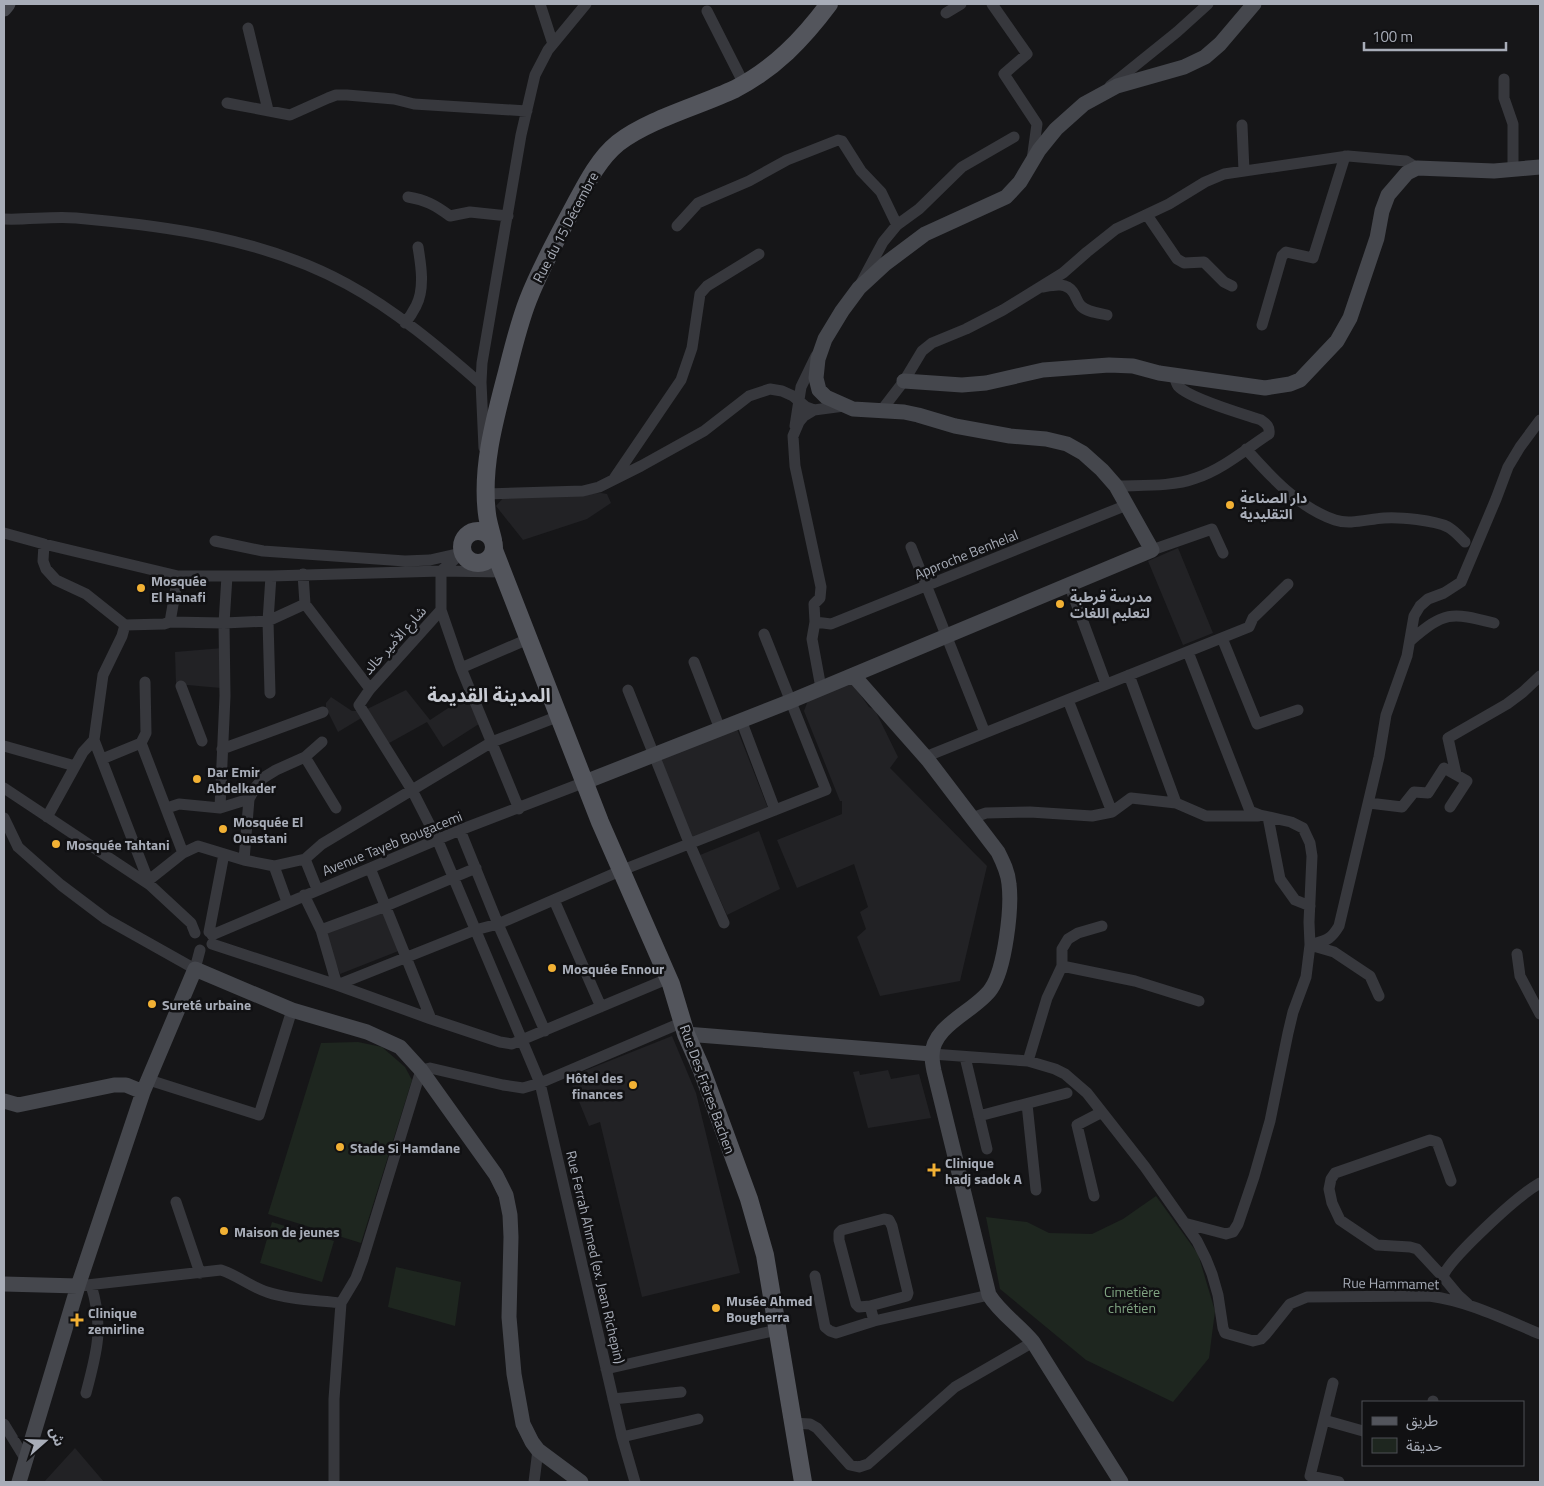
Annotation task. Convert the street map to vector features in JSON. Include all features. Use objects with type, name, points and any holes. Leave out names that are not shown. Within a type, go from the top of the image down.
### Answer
[{"type":"main road","name":"Rue du 15 Décembre","points":[[528,640],[493,545],[487,516],[486,494],[488,454],[497,410],[518,328],[544,262],[590,178],[603,159],[618,144],[633,134],[744,84],[778,62],[830,4]]},
{"type":"main road","points":[[464,545],[474,531],[490,535],[493,545],[489,560],[479,564],[469,561],[464,545],[486,494]]},
{"type":"main road","name":"Rue Des Frères Bachen","points":[[528,640],[620,871],[667,979],[671,984],[685,1028],[749,1199],[759,1230],[802,1481]]},
{"type":"street","points":[[4,9],[8,4]]},
{"type":"street","points":[[540,4],[553,44]]},
{"type":"street","points":[[586,4],[553,44],[535,75],[521,134],[482,363],[481,384],[486,494],[583,491],[599,487],[704,431],[749,396],[770,389],[782,391],[799,400],[806,407],[814,410]]},
{"type":"street","points":[[946,13],[961,4]]},
{"type":"street","points":[[992,4],[1028,54],[1004,74],[1036,124],[1032,162]]},
{"type":"street","points":[[1099,96],[1208,4]]},
{"type":"street","points":[[858,288],[885,264],[925,234],[1006,197],[1020,182],[1056,129],[1084,104],[1117,86],[1184,67],[1205,58],[1220,44],[1254,4]]},
{"type":"street","points":[[707,11],[744,84]]},
{"type":"street","points":[[248,28],[268,110]]},
{"type":"street","points":[[1504,80],[1504,98],[1512,124],[1513,170]]},
{"type":"street","points":[[226,103],[290,115],[328,98],[341,95],[394,99],[414,104],[527,111]]},
{"type":"street","points":[[1242,125],[1244,171]]},
{"type":"street","points":[[820,688],[812,639],[815,622],[814,604],[820,598],[821,587],[796,466],[793,436],[801,387],[825,339],[858,288],[883,242],[897,225],[919,209],[962,167],[1014,137]]},
{"type":"street","points":[[677,226],[698,204],[707,199],[749,181],[786,160],[838,140],[842,141],[847,147],[861,170],[881,192],[897,225]]},
{"type":"street","points":[[880,411],[904,381],[922,350],[932,343],[966,329],[1003,310],[1063,273],[1116,229],[1204,182],[1224,174],[1345,156],[1406,162],[1418,168],[1494,171],[1540,167]]},
{"type":"street","points":[[1262,325],[1282,256],[1286,252],[1314,258],[1345,156]]},
{"type":"street","points":[[904,381],[962,385],[986,383],[1043,370],[1109,365],[1133,366],[1159,373],[1266,388],[1290,384],[1300,380],[1337,341],[1353,309],[1377,238],[1382,211],[1388,195],[1406,173],[1418,168]]},
{"type":"street","points":[[408,197],[433,204],[450,216],[470,212],[508,216]]},
{"type":"street","points":[[1147,214],[1177,259],[1184,263],[1204,262],[1224,282],[1232,286]]},
{"type":"street","points":[[4,219],[74,218],[214,236],[275,254],[347,283],[375,300],[449,356],[481,384]]},
{"type":"street","points":[[405,323],[417,306],[419,297],[422,270],[418,247]]},
{"type":"street","points":[[615,478],[681,380],[692,348],[700,294],[707,286],[759,254]]},
{"type":"street","points":[[1041,287],[1060,285],[1067,287],[1072,291],[1080,305],[1088,311],[1106,314]]},
{"type":"street","points":[[825,339],[818,359],[816,378],[819,390],[826,397],[853,409],[904,412],[955,426],[1068,444],[1083,453],[1116,486],[1152,550]]},
{"type":"street","points":[[1116,486],[1177,483],[1196,478],[1216,469],[1269,434],[1270,429],[1261,420],[1212,404],[1184,391],[1178,386],[1174,375]]},
{"type":"street","points":[[793,436],[798,422],[814,410],[844,406]]},
{"type":"street","points":[[1310,945],[1328,940],[1339,926],[1369,803],[1386,715],[1407,656],[1414,616],[1420,606],[1428,599],[1444,593],[1461,582],[1508,467],[1520,446],[1540,420]]},
{"type":"street","points":[[1246,449],[1267,472],[1306,505],[1336,521],[1362,522],[1384,518],[1417,520],[1447,527],[1465,542]]},
{"type":"street","name":"Approche Benhelal","points":[[815,622],[831,624],[1127,505]]},
{"type":"street","points":[[585,782],[790,701],[1152,550],[1212,528],[1224,553]]},
{"type":"street","points":[[4,533],[178,576],[272,576],[441,571],[503,572]]},
{"type":"street","points":[[215,542],[263,551],[405,560],[430,560],[464,545]]},
{"type":"street","points":[[44,544],[43,561],[46,569],[56,580],[86,594],[125,625],[164,624],[170,622],[268,622],[305,604]]},
{"type":"street","points":[[464,545],[441,571],[441,610],[461,668],[520,809]]},
{"type":"street","points":[[911,547],[985,733]]},
{"type":"street","points":[[303,574],[305,604],[370,689]]},
{"type":"street","points":[[170,622],[178,576]]},
{"type":"street","points":[[220,808],[225,696],[224,623],[227,576]]},
{"type":"street","points":[[270,693],[268,622],[272,576]]},
{"type":"street","points":[[1069,584],[1106,684]]},
{"type":"street","points":[[926,757],[1249,627],[1253,618],[1288,584]]},
{"type":"street","name":"شارع الأمير خالد","points":[[387,749],[358,705],[441,610]]},
{"type":"street","points":[[1410,641],[1426,627],[1447,616],[1460,615],[1494,624]]},
{"type":"street","points":[[125,625],[122,636],[103,675],[94,740],[149,882]]},
{"type":"street","points":[[337,985],[475,930],[498,924],[620,871],[826,790],[764,634]]},
{"type":"street","points":[[1222,638],[1257,724],[1298,710]]},
{"type":"street","points":[[461,668],[528,640]]},
{"type":"street","points":[[421,1070],[430,1068],[503,1086],[522,1088],[540,1083],[685,1028],[932,1054],[1028,1061],[1065,1074],[1086,1092],[1145,1168],[1184,1224],[1226,1234],[1233,1232],[1238,1224],[1254,1177],[1270,1121],[1290,1026],[1306,977],[1310,945],[1312,856],[1310,843],[1303,828],[1291,822],[1250,811],[1188,652]]},
{"type":"street","points":[[694,662],[720,729]]},
{"type":"street","points":[[853,675],[926,757],[998,852],[1005,865],[1009,883],[1010,904],[1005,946],[997,976],[991,989],[979,1002],[947,1026],[936,1040],[932,1054],[934,1071],[989,1295],[995,1305],[1024,1331],[1033,1342],[1121,1482]]},
{"type":"street","points":[[1129,676],[1176,803]]},
{"type":"street","points":[[1456,774],[1448,738],[1507,704],[1540,676]]},
{"type":"street","points":[[102,759],[141,743],[146,734],[145,682]]},
{"type":"street","points":[[181,686],[202,741]]},
{"type":"street","points":[[628,690],[690,845],[724,923]]},
{"type":"street","points":[[1068,700],[1112,812]]},
{"type":"street","points":[[222,749],[323,712]]},
{"type":"street","points":[[149,882],[183,853],[198,846],[244,860],[274,866],[305,858],[322,844],[492,742],[559,716]]},
{"type":"street","points":[[741,720],[775,810]]},
{"type":"street","points":[[47,817],[83,752],[94,740]]},
{"type":"street","points":[[244,860],[249,799],[263,778],[305,757],[322,742]]},
{"type":"street","points":[[141,743],[183,853]]},
{"type":"street","points":[[4,746],[75,766]]},
{"type":"street","name":"Rue Ferrah Ahmed (ex. Jean Richepin)","points":[[387,749],[412,790],[438,841],[540,1083],[622,1438],[636,1482]]},
{"type":"street","points":[[305,757],[336,808]]},
{"type":"street","points":[[1369,803],[1402,807],[1414,792],[1428,794],[1444,768],[1467,781],[1450,807]]},
{"type":"street","name":"Avenue Tayeb Bougacemi","points":[[211,937],[287,902],[438,841],[460,830],[520,809],[585,782]]},
{"type":"street","points":[[4,788],[149,882],[190,923],[195,933]]},
{"type":"street","points":[[972,818],[986,812],[1030,812],[1092,816],[1112,812],[1131,798],[1176,803],[1206,816],[1266,816]]},
{"type":"street","points":[[167,808],[179,804],[220,808],[249,799]]},
{"type":"street","points":[[1266,816],[1280,879],[1295,900],[1310,906]]},
{"type":"street","points":[[4,818],[18,847],[61,885],[106,919],[195,969],[292,1010],[366,1032],[400,1047],[421,1070],[496,1175],[506,1195],[510,1215],[509,1317],[514,1374],[523,1424],[538,1450],[581,1482]]},
{"type":"street","points":[[460,830],[498,924],[545,1031]]},
{"type":"street","points":[[200,950],[208,948],[211,937],[224,854]]},
{"type":"street","points":[[305,858],[317,890]]},
{"type":"street","points":[[274,866],[287,902]]},
{"type":"street","points":[[370,868],[431,1019]]},
{"type":"street","points":[[321,930],[386,906],[476,868]]},
{"type":"street","points":[[304,895],[321,930],[337,985]]},
{"type":"street","points":[[554,900],[602,1007]]},
{"type":"street","points":[[1028,1061],[1047,998],[1062,966],[1062,949],[1068,940],[1078,933],[1102,926]]},
{"type":"street","points":[[200,950],[193,944],[192,938],[195,933],[201,930],[211,937],[337,985],[431,1019],[500,1042],[512,1044],[667,979]]},
{"type":"street","points":[[1310,945],[1334,952],[1370,976],[1379,996]]},
{"type":"street","points":[[19,1482],[85,1286],[146,1086],[195,969],[200,950]]},
{"type":"street","points":[[1517,954],[1520,976],[1540,1014]]},
{"type":"street","points":[[1062,966],[1135,981],[1199,1001]]},
{"type":"street","points":[[4,1101],[18,1105],[114,1085],[146,1086],[259,1115],[292,1010]]},
{"type":"street","points":[[965,1057],[987,1149]]},
{"type":"street","points":[[334,1482],[334,1399],[341,1303],[356,1278],[363,1259],[421,1070]]},
{"type":"street","points":[[979,1116],[1067,1093]]},
{"type":"street","points":[[1027,1104],[1036,1190]]},
{"type":"street","points":[[1094,1196],[1077,1125],[1102,1112]]},
{"type":"street","points":[[1451,1181],[1437,1142],[1430,1140],[1334,1173],[1329,1189],[1332,1203],[1340,1220],[1377,1245],[1417,1249],[1444,1277],[1458,1295],[1472,1307]]},
{"type":"street","points":[[1444,1277],[1445,1271],[1464,1248],[1524,1193],[1540,1183]]},
{"type":"street","points":[[176,1202],[200,1273]]},
{"type":"street","points":[[884,1218],[889,1220],[892,1226],[908,1293],[907,1296],[870,1306],[858,1307],[856,1304],[839,1240],[839,1233],[842,1230],[884,1218]]},
{"type":"street","name":"Rue Hammamet","points":[[1184,1224],[1197,1241],[1206,1259],[1218,1295],[1221,1322],[1225,1333],[1253,1341],[1261,1339],[1290,1304],[1307,1297],[1429,1296],[1488,1312],[1540,1334]]},
{"type":"street","points":[[4,1284],[85,1286],[221,1270],[266,1292],[341,1303]]},
{"type":"street","points":[[815,1276],[825,1327],[830,1332],[836,1333],[874,1321],[989,1295]]},
{"type":"street","points":[[85,1286],[96,1301],[99,1325],[96,1354],[86,1393]]},
{"type":"street","points":[[870,1306],[874,1321]]},
{"type":"street","points":[[606,1369],[777,1330]]},
{"type":"street","points":[[793,1422],[810,1424],[817,1428],[850,1465],[859,1467],[868,1464],[955,1387],[1033,1342]]},
{"type":"street","points":[[1333,1382],[1308,1480],[1339,1482]]},
{"type":"street","points":[[614,1399],[681,1392]]},
{"type":"street","points":[[622,1438],[698,1419]]},
{"type":"street","points":[[1324,1420],[1362,1431]]},
{"type":"street","points":[[4,1424],[26,1460]]},
{"type":"street","points":[[534,1482],[538,1450]]},
{"type":"shaded area","points":[[607,494],[611,503],[587,519],[523,540],[496,506],[503,498]]},
{"type":"shaded area","points":[[1178,548],[1213,633],[1183,645],[1148,561]]},
{"type":"shaded area","points":[[223,648],[221,688],[176,684],[175,652]]},
{"type":"shaded area","points":[[849,679],[869,707],[875,710],[898,757],[890,768],[987,866],[960,981],[880,996],[857,937],[866,929],[860,912],[868,907],[854,864],[797,888],[777,840],[842,814],[842,801],[840,801],[804,711],[810,695]]},
{"type":"shaded area","points":[[406,690],[430,720],[468,695],[482,722],[443,747],[427,722],[382,747],[363,717],[338,732],[326,708],[326,703],[331,697],[352,711],[363,711]]},
{"type":"shaded area","points":[[737,729],[771,816],[694,846],[660,760]]},
{"type":"shaded area","points":[[759,831],[780,889],[727,915],[700,855]]},
{"type":"shaded area","points":[[385,909],[401,950],[340,974],[324,932]]},
{"type":"shaded area","points":[[672,1036],[696,1093],[740,1273],[642,1297],[600,1122],[589,1126],[569,1077]]},
{"type":"shaded area","points":[[888,1070],[891,1079],[919,1074],[931,1118],[868,1128],[853,1072],[859,1071],[860,1075]]},
{"type":"shaded area","points":[[75,1448],[104,1482],[44,1482]]},
{"type":"green space","name":"Stade Si Hamdane","points":[[358,1042],[382,1047],[405,1067],[412,1080],[361,1243],[268,1214],[321,1043]]},
{"type":"green space","name":"Cimetière chrétien","points":[[1156,1196],[1198,1254],[1215,1311],[1209,1358],[1173,1402],[1086,1360],[1000,1289],[986,1217],[1027,1222],[1049,1233],[1092,1234],[1123,1219]]},
{"type":"green space","points":[[272,1222],[334,1241],[322,1282],[260,1263]]},
{"type":"green space","points":[[396,1267],[461,1282],[455,1326],[388,1307]]},
{"type":"place","name":"دار الصناعة التقليدية","points":[[1230,505]]},
{"type":"place","name":"Mosquée El Hanafi","points":[[141,588]]},
{"type":"place","name":"مدرسة قرطبة لتعليم اللغات","points":[[1060,604]]},
{"type":"place","name":"Dar Emir Abdelkader","points":[[197,779]]},
{"type":"place","name":"Mosquée El Ouastani","points":[[223,829]]},
{"type":"place","name":"Mosquée Tahtani","points":[[56,844]]},
{"type":"place","name":"Mosquée Ennour","points":[[552,968]]},
{"type":"place","name":"Sureté urbaine","points":[[152,1004]]},
{"type":"place","name":"Hôtel des finances","points":[[633,1085]]},
{"type":"place","name":"Stade Si Hamdane","points":[[340,1147]]},
{"type":"place","name":"Clinique hadj sadok A","points":[[934,1170]]},
{"type":"place","name":"Maison de jeunes","points":[[224,1231]]},
{"type":"place","name":"Musée Ahmed Bougherra","points":[[716,1308]]},
{"type":"place","name":"Clinique zemirline","points":[[77,1320]]},
{"type":"district","name":"المدينة القديمة","points":[[489,694]]}]
